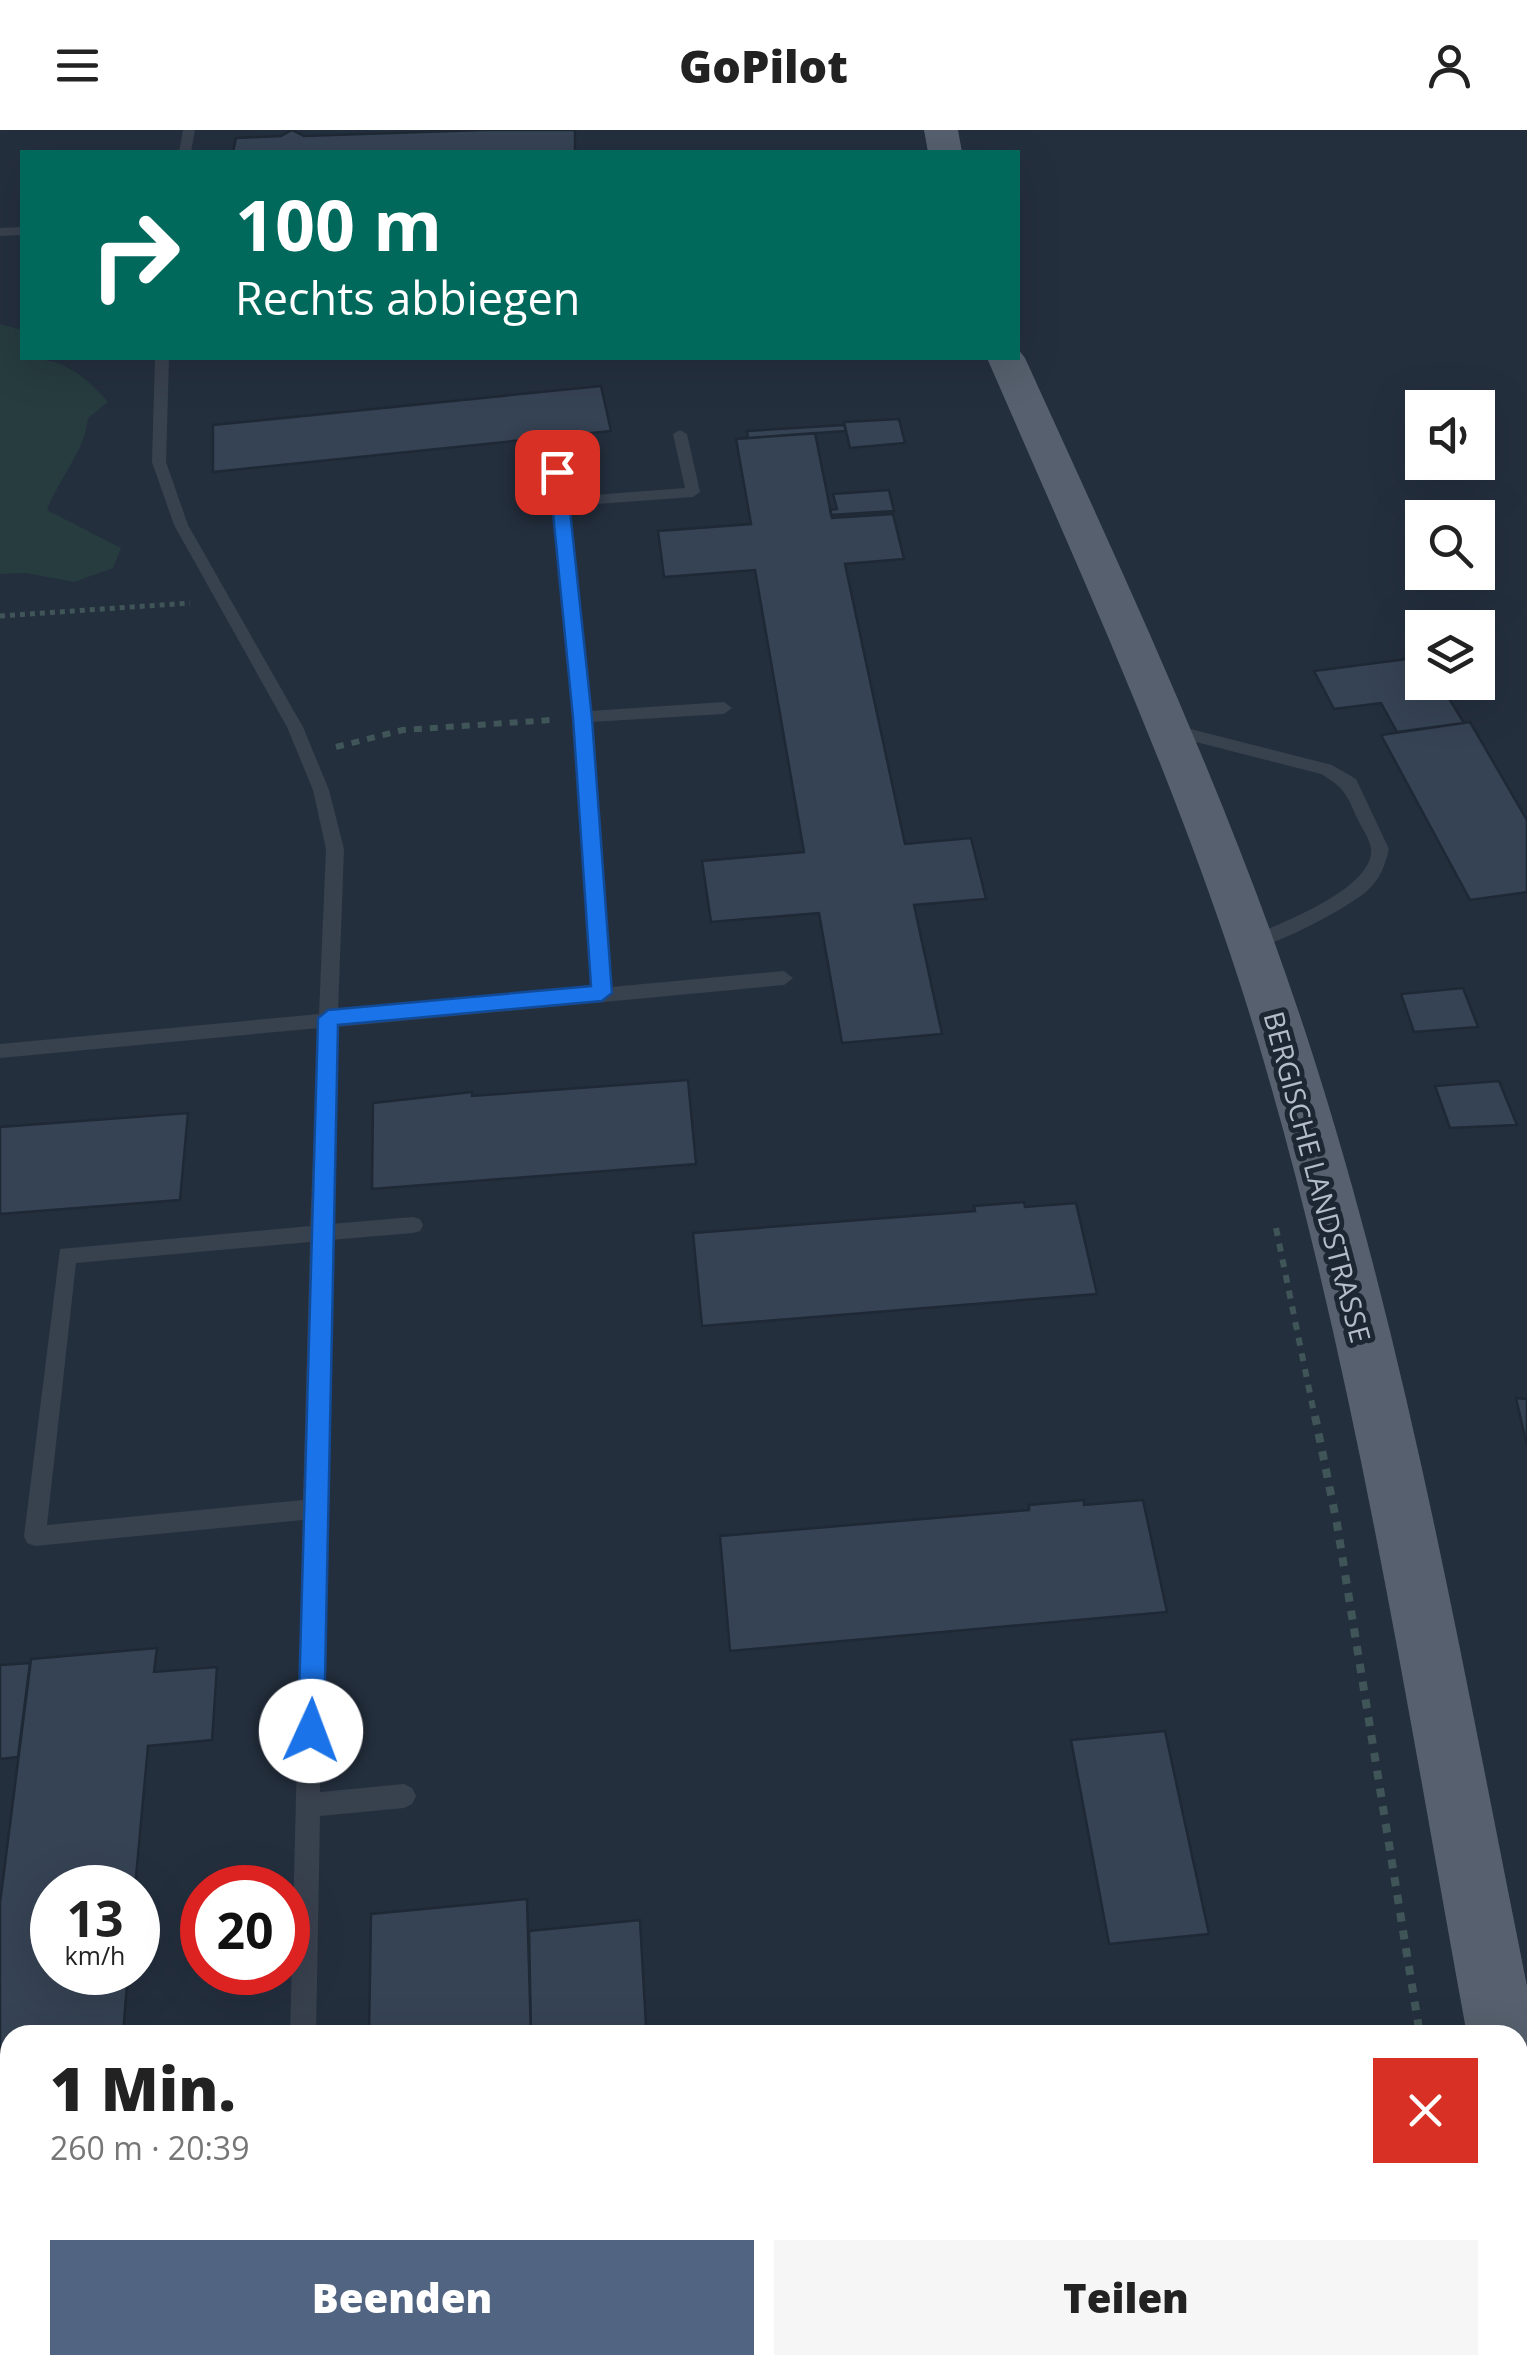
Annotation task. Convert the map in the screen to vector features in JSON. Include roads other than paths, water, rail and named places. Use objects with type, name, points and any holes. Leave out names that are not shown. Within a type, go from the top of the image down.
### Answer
[{"type":"main road","name":"BERGISCHE LANDSTRASSE","points":[[1007,360],[1198,802],[1250,944],[1316,1149],[1391,1468],[1500,2025]]},
{"type":"lane","points":[[162,360],[159,462],[181,525],[295,727],[321,790],[336,848],[320,1233],[303,2025]]},
{"type":"lane","points":[[560,502],[693,492],[680,434]]},
{"type":"lane","points":[[554,441],[582,718],[602,993]]},
{"type":"lane","points":[[582,718],[724,708]]},
{"type":"lane","points":[[1167,730],[1326,769],[1350,783],[1380,849],[1375,870],[1360,888],[1312,918],[1250,944]]},
{"type":"lane","points":[[0,1050],[784,978]]},
{"type":"lane","points":[[317,1509],[35,1536],[67,1255],[413,1225]]},
{"type":"lane","points":[[309,1805],[404,1796]]}]
